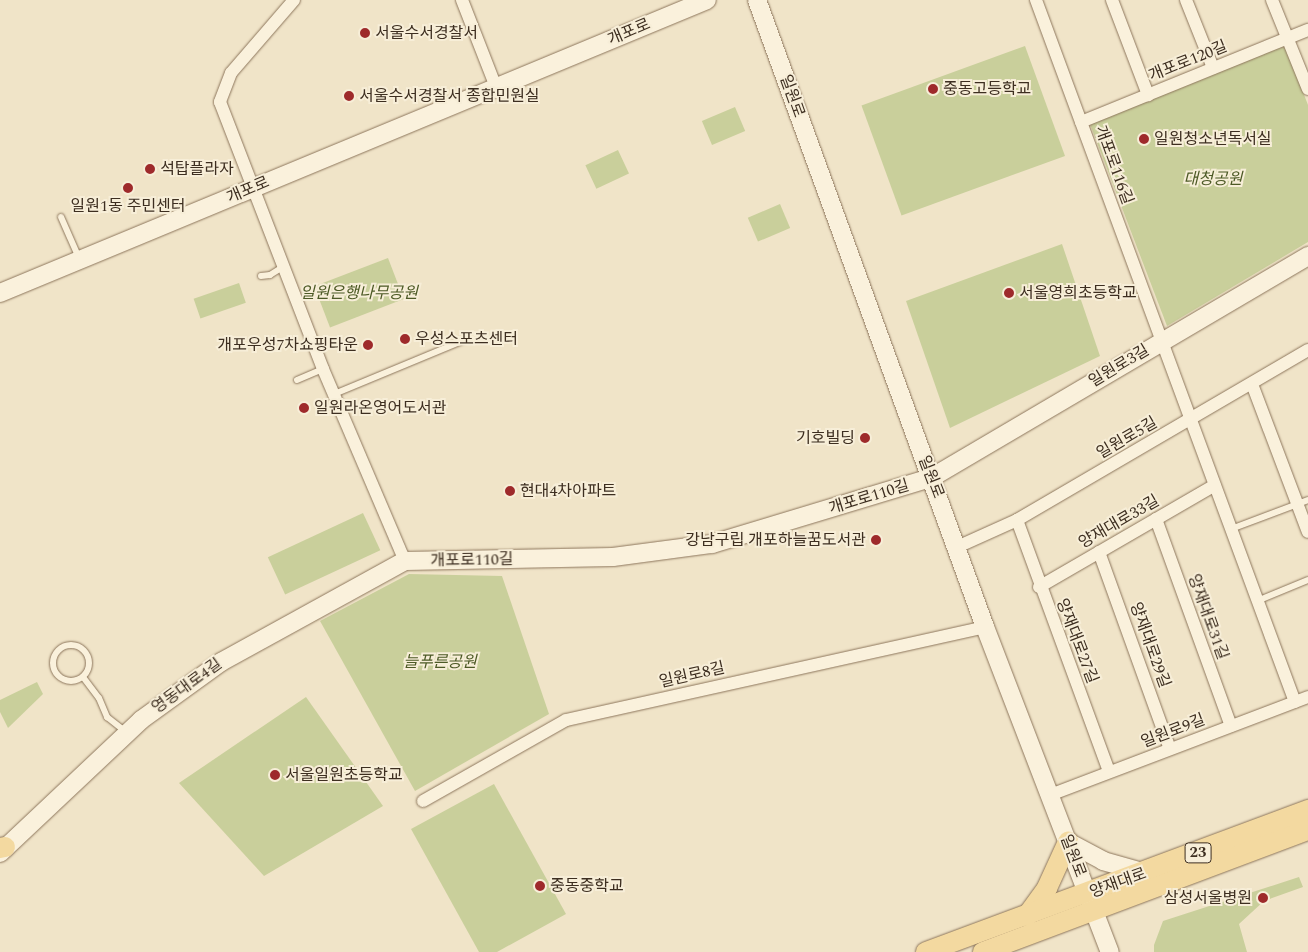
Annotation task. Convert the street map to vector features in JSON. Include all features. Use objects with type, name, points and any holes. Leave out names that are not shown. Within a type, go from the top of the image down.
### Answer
[{"type":"main road","name":"양재대로","points":[[984,952],[1091,901],[1146,872],[1308,810]]},
{"type":"main road","name":"양재대로","points":[[926,952],[1027,916],[1091,901],[1308,830]]},
{"type":"main road","points":[[1027,916],[1047,888],[1068,842]]},
{"type":"street","points":[[294,0],[231,73],[220,102],[333,394],[405,561]]},
{"type":"street","points":[[462,0],[496,87]]},
{"type":"street","name":"개포로","points":[[0,293],[707,0]]},
{"type":"street","name":"일원로","points":[[757,0],[985,627],[1110,952]]},
{"type":"street","name":"개포로116길","points":[[1036,0],[1161,340]]},
{"type":"street","points":[[1112,0],[1148,95]]},
{"type":"street","points":[[1186,0],[1213,68]]},
{"type":"street","points":[[1272,0],[1308,89]]},
{"type":"street","name":"개포로120길","points":[[1081,122],[1308,30]]},
{"type":"street","name":"일원로3길","points":[[931,478],[1161,340],[1308,256]]},
{"type":"street","points":[[1161,340],[1295,702]]},
{"type":"street","name":"일원로5길","points":[[957,547],[1016,520],[1191,420],[1308,350]]},
{"type":"street","points":[[1252,384],[1303,502],[1308,532]]},
{"type":"street","name":"개포로110길","points":[[405,561],[613,557],[718,543],[931,478]]},
{"type":"street","name":"양재대로33길","points":[[1039,587],[1215,486]]},
{"type":"street","name":"양재대로27길","points":[[1016,520],[1039,587],[1109,772]]},
{"type":"street","name":"양재대로31길","points":[[1156,520],[1231,726]]},
{"type":"street","name":"양재대로29길","points":[[1099,552],[1170,749]]},
{"type":"street","name":"영동대로4길","points":[[2,849],[127,733],[220,662],[405,561]]},
{"type":"street","name":"일원로8길","points":[[424,801],[566,720],[985,627]]},
{"type":"street","name":"일원로9길","points":[[1050,795],[1308,697]]},
{"type":"street","points":[[1068,842],[1103,861],[1146,872]]},
{"type":"lane","points":[[62,217],[80,260]]},
{"type":"lane","points":[[261,276],[270,275],[283,267]]},
{"type":"lane","points":[[333,394],[462,341]]},
{"type":"lane","points":[[297,380],[323,369]]},
{"type":"lane","points":[[1231,529],[1303,502]]},
{"type":"lane","points":[[1257,601],[1308,580]]},
{"type":"lane","points":[[77,646],[87,654],[89,666],[83,677],[73,682],[57,675],[52,664],[60,648],[77,646]]},
{"type":"lane","points":[[83,677],[99,698],[107,717],[127,733]]},
{"type":"green space","name":"대청공원","points":[[1285,45],[1308,105],[1308,242],[1167,326],[1090,124]]},
{"type":"green space","points":[[1025,46],[1065,156],[902,215],[861,106]]},
{"type":"green space","points":[[735,107],[745,131],[712,145],[702,121]]},
{"type":"green space","points":[[618,150],[629,174],[596,189],[585,165]]},
{"type":"green space","points":[[780,204],[790,228],[758,242],[748,218]]},
{"type":"green space","points":[[1062,244],[1100,356],[950,428],[906,301]]},
{"type":"green space","name":"일원은행나무공원","points":[[388,258],[404,299],[330,327],[314,286]]},
{"type":"green space","points":[[239,283],[246,303],[200,318],[194,299]]},
{"type":"green space","points":[[363,513],[380,550],[285,595],[268,557]]},
{"type":"green space","name":"늘푸른공원","points":[[409,574],[502,576],[549,714],[415,791],[320,621]]},
{"type":"green space","points":[[37,682],[43,694],[8,728],[0,712],[0,700]]},
{"type":"green space","points":[[306,697],[383,806],[264,876],[179,783]]},
{"type":"green space","points":[[494,784],[566,914],[497,952],[479,952],[411,829]]},
{"type":"green space","points":[[1299,877],[1303,887],[1264,901],[1239,924],[1247,952],[1154,952],[1154,945],[1163,921]]},
{"type":"place","name":"서울수서경찰서","points":[[365,33]]},
{"type":"place","name":"중동고등학교","points":[[933,89]]},
{"type":"place","name":"서울수서경찰서 종합민원실","points":[[349,96]]},
{"type":"place","name":"일원청소년독서실","points":[[1144,139]]},
{"type":"place","name":"석탑플라자","points":[[150,169]]},
{"type":"place","name":"일원1동 주민센터","points":[[128,188]]},
{"type":"place","name":"서울영희초등학교","points":[[1009,293]]},
{"type":"place","name":"우성스포츠센터","points":[[405,339]]},
{"type":"place","name":"개포우성7차쇼핑타운","points":[[368,345]]},
{"type":"place","name":"일원라온영어도서관","points":[[304,408]]},
{"type":"place","name":"기호빌딩","points":[[865,438]]},
{"type":"place","name":"현대4차아파트","points":[[510,491]]},
{"type":"place","name":"강남구립 개포하늘꿈도서관","points":[[876,540]]},
{"type":"place","name":"서울일원초등학교","points":[[275,775]]},
{"type":"place","name":"중동중학교","points":[[540,886]]},
{"type":"place","name":"삼성서울병원","points":[[1263,898]]}]
